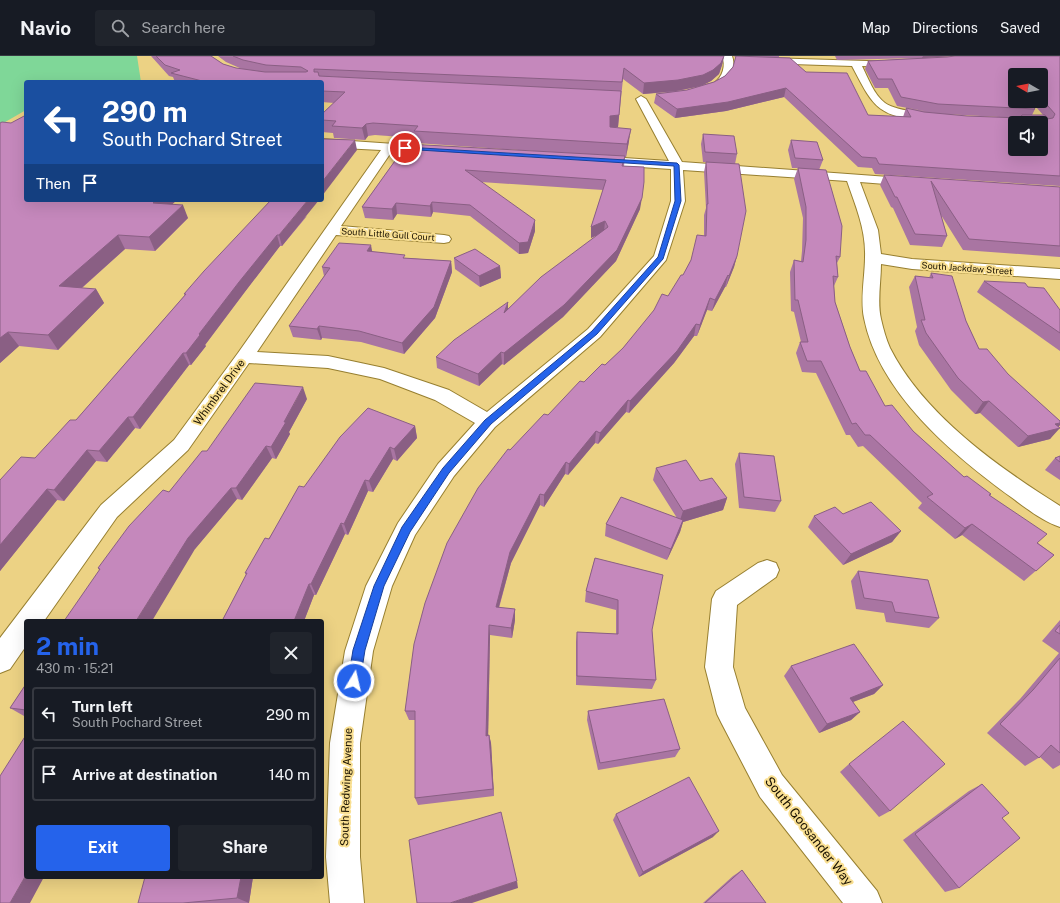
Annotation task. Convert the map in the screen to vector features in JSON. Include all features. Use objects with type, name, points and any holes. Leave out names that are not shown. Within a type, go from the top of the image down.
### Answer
[{"type":"street","points":[[692,92],[718,84],[728,73],[729,59]]},
{"type":"street","points":[[758,61],[905,64]]},
{"type":"street","points":[[856,64],[879,103],[891,111],[916,116],[947,118]]},
{"type":"street","name":"South Redwing Avenue","points":[[347,903],[343,857],[345,742],[359,650],[379,586],[406,530],[446,470],[488,422],[594,332],[661,257],[678,201],[677,165],[641,98]]},
{"type":"street","points":[[324,143],[445,151]]},
{"type":"street","name":"Whimbrel Drive","points":[[30,619],[109,511],[181,445],[389,148]]},
{"type":"street","points":[[581,159],[922,183]]},
{"type":"street","points":[[852,178],[872,234],[874,258],[872,317],[878,342],[894,373],[915,401],[944,431],[983,464],[1034,502],[1060,518]]},
{"type":"street","name":"South Little Gull Court","points":[[333,230],[444,238]]},
{"type":"street","name":"South Jackdaw Street","points":[[874,258],[912,264],[1060,274]]},
{"type":"street","points":[[244,357],[328,362],[384,374],[442,395],[488,422]]},
{"type":"street","name":"South Goosander Way","points":[[766,570],[725,599],[719,667],[732,714],[771,786],[865,903]]},
{"type":"street","points":[[0,660],[24,628]]},
{"type":"green space","points":[[0,56],[137,56],[141,80],[24,80],[24,111],[0,125]]},
{"type":"building","points":[[156,56],[211,56],[223,64],[236,68],[265,72],[306,72],[308,71],[301,67],[266,65],[243,60],[233,56],[724,56],[721,63],[713,70],[703,75],[678,80],[644,83],[624,68],[622,82],[314,69],[314,72],[318,72],[319,76],[621,91],[619,115],[610,116],[610,127],[631,129],[627,144],[414,131],[418,126],[373,123],[366,124],[362,128],[332,126],[336,121],[324,120],[324,112],[345,92],[324,91],[324,80],[198,80],[171,73],[180,70],[165,65]]},
{"type":"building","points":[[736,56],[790,58],[806,72],[847,73],[868,115],[911,117],[906,108],[924,112],[1008,118],[1008,156],[1048,156],[1048,119],[1053,118],[1055,114],[1048,106],[1048,68],[1008,68],[1008,108],[938,104],[901,97],[892,79],[878,79],[868,61],[955,56],[1060,56],[1060,176],[879,164],[876,158],[862,157],[786,88],[728,102],[677,109],[656,94],[687,90],[714,82],[725,76],[733,67]]},
{"type":"building","points":[[1022,115],[1046,116],[1021,116]]},
{"type":"building","points":[[24,116],[24,202],[154,202],[153,203],[183,205],[149,237],[118,235],[59,286],[96,289],[48,335],[8,332],[0,338],[0,123],[11,123]]},
{"type":"building","points":[[703,134],[734,136],[737,154],[705,152]]},
{"type":"building","points":[[324,139],[355,140],[324,179]]},
{"type":"building","points":[[791,140],[817,142],[823,160],[795,158]]},
{"type":"building","points":[[407,144],[625,156],[622,166],[644,167],[642,198],[617,250],[564,305],[504,353],[501,352],[478,374],[436,357],[454,340],[508,302],[504,313],[541,277],[608,227],[605,221],[591,227],[606,180],[465,170],[535,220],[528,242],[519,243],[470,205],[432,202],[430,206],[396,203],[392,209],[362,207]]},
{"type":"building","points":[[706,162],[739,164],[746,211],[737,256],[729,276],[728,275],[715,300],[710,298],[700,325],[696,324],[677,351],[630,401],[628,400],[600,433],[596,431],[569,464],[566,462],[544,495],[540,494],[510,552],[496,607],[515,609],[511,628],[489,625],[486,736],[489,735],[493,789],[415,798],[415,711],[405,711],[414,644],[425,603],[447,543],[478,488],[508,449],[510,450],[544,414],[548,415],[580,381],[584,382],[602,364],[605,365],[623,348],[654,310],[662,294],[668,296],[681,275],[683,275],[691,260],[697,235],[706,236],[708,204]]},
{"type":"building","points":[[798,168],[826,170],[842,226],[840,257],[836,256],[838,277],[833,276],[835,302],[850,347],[860,371],[866,371],[885,406],[892,405],[913,431],[964,477],[967,476],[991,494],[989,495],[1047,534],[1037,543],[1054,555],[1036,571],[972,524],[965,528],[927,497],[933,494],[870,435],[865,435],[856,423],[852,424],[821,361],[807,361],[800,342],[808,342],[798,300],[795,300],[794,260],[803,262],[806,240],[806,207]]},
{"type":"building","points":[[884,175],[1060,187],[1060,246],[969,239],[931,181],[947,236],[915,234],[897,197],[895,197]]},
{"type":"building","points":[[269,202],[306,202],[239,282],[186,353],[183,353],[133,417],[128,417],[99,451],[87,450],[54,490],[47,489],[0,545],[0,480],[21,457],[35,458],[70,420],[76,420],[186,294],[184,294]]},
{"type":"building","points":[[339,243],[371,245],[367,251],[405,255],[403,258],[451,261],[434,307],[402,343],[359,331],[319,326],[317,329],[289,326],[330,268],[322,267]]},
{"type":"building","points":[[475,249],[500,266],[479,276],[454,258]]},
{"type":"building","points":[[931,273],[952,276],[966,321],[979,349],[987,349],[1008,374],[1060,421],[1060,423],[1055,424],[1060,428],[1028,436],[989,401],[983,402],[958,378],[926,333],[921,320],[925,320],[915,276],[933,278]]},
{"type":"building","points":[[984,281],[1025,283],[1028,287],[1044,288],[1060,310],[1060,333]]},
{"type":"building","points":[[255,383],[303,387],[284,422],[286,422],[271,447],[266,446],[236,488],[231,488],[188,538],[137,619],[65,619],[100,569],[98,568],[129,526],[163,490],[169,492],[202,451],[207,451]]},
{"type":"building","points":[[368,408],[415,426],[394,449],[390,447],[369,481],[365,480],[344,524],[341,523],[311,584],[309,584],[295,619],[223,619],[247,573],[245,573],[265,538],[269,539],[299,486],[304,487],[340,437]]},
{"type":"building","points":[[739,453],[774,456],[781,501],[744,497]]},
{"type":"building","points":[[1060,456],[1060,462],[1055,458]]},
{"type":"building","points":[[686,460],[700,481],[712,478],[727,498],[683,511],[656,468]]},
{"type":"building","points":[[621,497],[683,520],[671,549],[606,524]]},
{"type":"building","points":[[871,502],[901,531],[851,554],[814,516],[835,507],[843,514]]},
{"type":"building","points":[[595,558],[663,575],[652,630],[656,680],[577,676],[577,632],[618,634],[618,600],[586,591]]},
{"type":"building","points":[[858,571],[928,580],[939,618],[895,612],[892,602],[864,598]]},
{"type":"building","points":[[1060,625],[1060,634],[1055,631]]},
{"type":"building","points":[[854,644],[883,685],[850,698],[860,712],[827,724],[791,666]]},
{"type":"building","points":[[1060,658],[1060,753],[1051,745],[1039,758],[1000,724],[1033,690]]},
{"type":"building","points":[[24,687],[24,710],[10,708]]},
{"type":"building","points":[[664,699],[680,749],[600,763],[588,711]]},
{"type":"building","points":[[903,721],[945,764],[890,811],[849,764]]},
{"type":"building","points":[[24,738],[24,878],[10,903],[0,903],[0,776]]},
{"type":"building","points":[[689,777],[719,831],[643,872],[616,814]]},
{"type":"building","points":[[982,784],[1009,813],[1002,818],[1020,838],[959,888],[915,834]]},
{"type":"building","points":[[501,812],[517,881],[450,903],[417,903],[409,840]]},
{"type":"building","points":[[742,870],[766,903],[705,903]]},
{"type":"building","points":[[144,879],[241,879],[237,898],[183,903],[138,903]]},
{"type":"route","points":[[354,681],[359,650],[379,586],[406,530],[446,470],[488,422],[594,332],[661,257],[678,201],[677,165],[405,148]]}]
